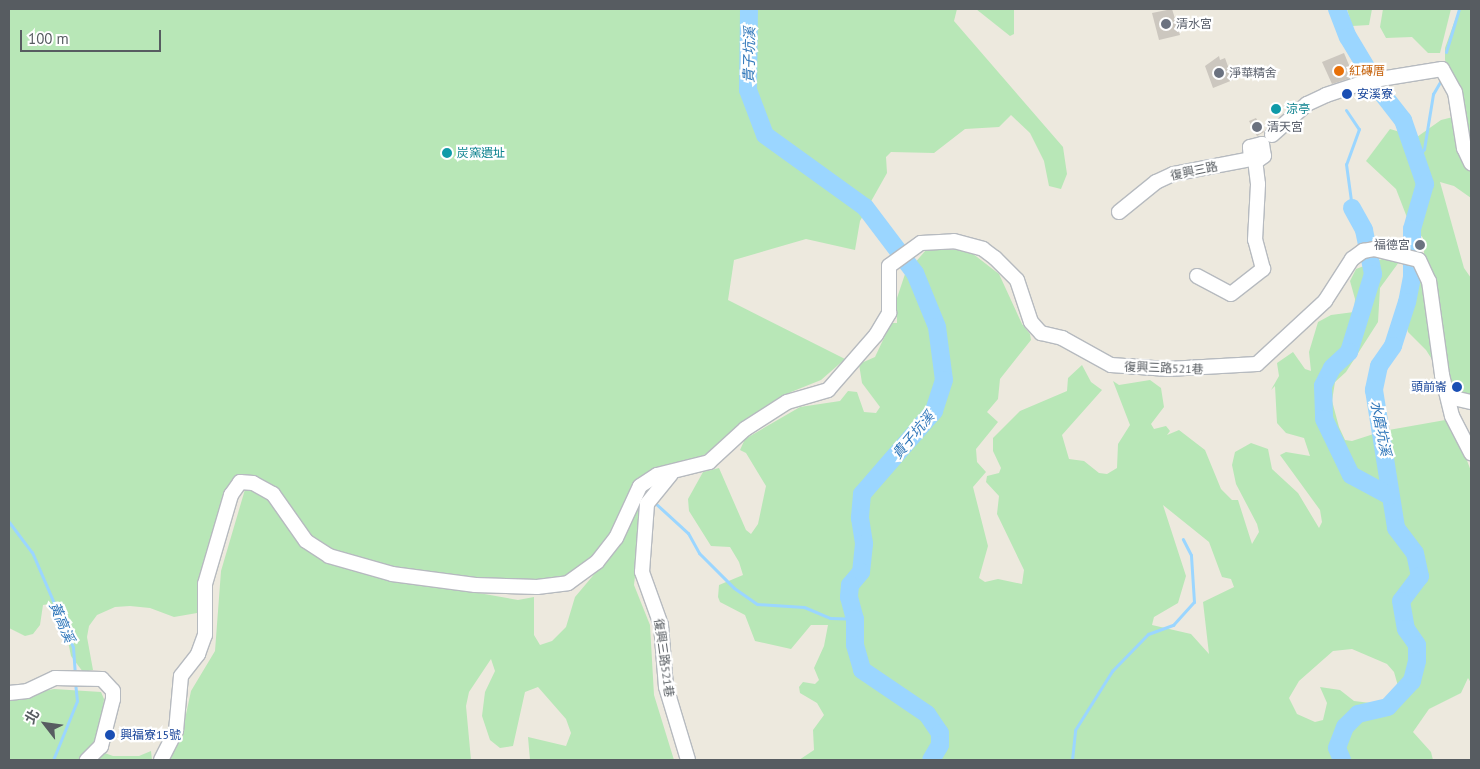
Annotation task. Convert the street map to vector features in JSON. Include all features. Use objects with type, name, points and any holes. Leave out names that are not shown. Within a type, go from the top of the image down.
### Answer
[{"type":"street","points":[[1272,135],[1307,104],[1373,80],[1442,69],[1455,92],[1464,148],[1471,162]]},
{"type":"street","name":"復興三路","points":[[1119,212],[1156,182],[1173,174],[1253,160],[1258,184],[1255,240],[1264,269],[1231,294],[1197,276]]},
{"type":"street","name":"復興三路521巷","points":[[688,760],[666,687],[661,625],[642,572],[647,504],[671,474],[709,462],[745,429],[787,402],[828,390],[876,335],[889,313],[888,275],[893,262],[911,248],[954,241],[984,249],[1017,280],[1031,322],[1041,333],[1070,342],[1111,365],[1168,370],[1257,364],[1325,301],[1352,259],[1368,250],[1409,257],[1426,268],[1442,375],[1450,396]]},
{"type":"street","points":[[1471,402],[1450,396],[1452,416],[1471,452]]},
{"type":"street","points":[[161,760],[176,731],[181,676],[198,654],[205,635],[205,584],[232,495],[240,482],[253,483],[274,494],[306,541],[328,556],[392,574],[475,586],[537,587],[568,583],[583,575],[616,538],[640,486],[657,475],[671,474]]},
{"type":"street","points":[[9,693],[27,691],[55,678],[102,679],[113,691],[113,699],[101,746],[87,760]]},
{"type":"green space","points":[[9,9],[957,9],[954,21],[1063,147],[1067,174],[1061,189],[1049,186],[1044,161],[1030,133],[1011,115],[999,127],[965,129],[934,153],[891,152],[886,157],[887,173],[860,221],[855,250],[806,239],[734,260],[728,300],[845,359],[821,380],[791,392],[739,424],[712,451],[679,467],[658,472],[597,554],[568,579],[481,579],[395,569],[330,552],[307,535],[275,492],[238,479],[209,553],[197,613],[174,617],[150,608],[130,606],[115,607],[97,615],[89,626],[87,637],[93,670],[83,672],[71,656],[62,612],[49,604],[43,605],[40,625],[33,634],[25,636],[9,628]]},
{"type":"green space","points":[[976,9],[1014,9],[1014,34],[1010,36]]},
{"type":"green space","points":[[1347,9],[1372,9],[1369,25],[1352,26]]},
{"type":"green space","points":[[1383,9],[1451,9],[1440,53],[1428,53],[1412,37],[1386,38],[1380,27]]},
{"type":"green space","points":[[1459,9],[1471,9],[1471,198],[1454,186],[1440,182],[1464,268],[1471,278],[1471,399],[1454,394],[1426,350],[1408,332],[1400,300],[1405,282],[1416,265],[1425,266],[1423,238],[1408,220],[1396,189],[1366,161],[1390,129],[1417,137],[1441,120],[1453,117],[1458,88],[1445,60],[1445,48]]},
{"type":"green space","points":[[926,250],[968,250],[999,274],[1022,324],[1030,334],[1031,340],[1000,379],[998,399],[987,412],[998,422],[976,449],[977,462],[986,472],[973,487],[988,546],[979,578],[985,582],[998,579],[1022,584],[1024,570],[997,514],[999,496],[986,482],[987,476],[999,473],[1001,468],[993,451],[993,438],[1020,411],[1067,391],[1068,378],[1082,365],[1091,382],[1102,390],[1062,435],[1069,459],[1084,461],[1099,473],[1107,474],[1117,468],[1118,444],[1130,425],[1113,381],[1119,385],[1150,380],[1161,388],[1164,407],[1151,424],[1154,429],[1166,426],[1170,431],[1167,435],[1179,430],[1205,450],[1221,489],[1232,500],[1238,500],[1252,544],[1259,532],[1257,524],[1236,484],[1232,465],[1235,452],[1251,443],[1268,449],[1272,469],[1298,493],[1319,528],[1322,522],[1320,510],[1280,455],[1286,452],[1310,456],[1304,438],[1286,433],[1277,423],[1275,386],[1271,390],[1279,376],[1277,363],[1293,352],[1305,369],[1311,371],[1309,352],[1318,322],[1331,315],[1354,312],[1355,299],[1350,281],[1356,269],[1382,259],[1399,262],[1380,288],[1378,322],[1346,372],[1335,382],[1332,401],[1339,427],[1345,440],[1352,441],[1383,431],[1451,419],[1471,471],[1471,683],[1468,678],[1461,693],[1429,709],[1413,732],[1431,752],[1433,760],[799,760],[814,750],[813,730],[824,715],[817,703],[800,693],[799,687],[803,682],[815,684],[819,680],[814,668],[824,646],[828,625],[811,625],[791,649],[755,641],[745,615],[720,602],[718,597],[719,585],[743,575],[739,562],[730,547],[711,546],[689,511],[688,499],[703,472],[719,468],[746,530],[751,534],[758,524],[766,486],[746,453],[740,450],[745,439],[800,407],[840,401],[848,391],[857,392],[864,412],[876,413],[880,407],[862,383],[859,364],[875,357],[891,323],[897,323],[897,298],[907,268],[937,353],[935,329],[913,265]],"holes":[[[1163,505],[1209,542],[1222,577],[1231,579],[1234,587],[1203,602],[1209,654],[1191,634],[1152,625],[1154,617],[1178,603],[1186,576]],[[1352,649],[1387,664],[1394,672],[1402,700],[1395,706],[1354,701],[1340,690],[1320,687],[1327,703],[1323,720],[1315,722],[1297,714],[1289,698],[1299,681],[1333,651]]]},
{"type":"green space","points":[[246,486],[271,497],[279,515],[305,544],[416,582],[518,600],[534,597],[534,635],[540,645],[552,641],[566,627],[575,597],[602,565],[638,502],[643,504],[634,585],[650,625],[654,695],[674,760],[530,760],[528,737],[566,746],[571,733],[566,719],[538,687],[525,692],[513,746],[500,748],[490,740],[482,716],[485,692],[495,671],[491,659],[469,692],[466,706],[471,760],[169,760],[182,733],[191,691],[215,651],[221,571]]},
{"type":"green space","points":[[54,689],[101,692],[104,699],[102,722],[91,748],[113,756],[139,756],[151,751],[152,760],[9,760],[9,698]]},
{"type":"building","name":"清水宮","points":[[1172,9],[1180,35],[1159,40],[1152,13]]},
{"type":"building","name":"紅磚厝","points":[[1344,53],[1354,77],[1332,84],[1322,62]]},
{"type":"building","name":"淨華精舍","points":[[1219,56],[1220,60],[1225,58],[1233,80],[1213,88],[1205,66]]},
{"type":"building","name":"清天宮","points":[[1256,118],[1264,132],[1257,136],[1249,121]]},
{"type":"waterway","name":"貴子坑溪","points":[[749,9],[748,90],[765,135],[865,207],[915,273],[937,327],[944,380],[934,411],[862,494],[860,518],[864,544],[861,572],[850,585],[849,597],[855,619],[855,645],[862,670],[927,714],[940,733],[940,745],[931,760]]},
{"type":"waterway","name":"水磨坑溪","points":[[1337,9],[1348,37],[1381,92],[1403,120],[1425,184],[1412,229],[1412,277],[1407,302],[1393,346],[1379,366],[1374,390],[1396,528],[1415,553],[1420,576],[1401,601],[1406,629],[1417,645],[1417,661],[1412,681],[1388,707],[1358,714],[1345,727],[1337,748],[1342,760]]},
{"type":"waterway","points":[[1446,52],[1459,9]]},
{"type":"waterway","points":[[1417,159],[1424,149],[1433,94],[1441,80]]},
{"type":"waterway","points":[[1346,110],[1359,129],[1346,164],[1352,208]]},
{"type":"waterway","points":[[1352,208],[1364,230],[1373,274],[1349,352],[1332,368],[1323,386],[1324,419],[1351,475],[1390,496]]},
{"type":"waterway","points":[[654,502],[688,533],[699,553],[734,588],[757,604],[804,607],[830,618],[855,619]]},
{"type":"waterway","name":"黃高溪","points":[[9,522],[32,552],[73,647],[75,675]]},
{"type":"waterway","points":[[1072,760],[1075,730],[1112,671],[1148,634],[1173,625],[1194,602],[1191,555],[1183,539]]},
{"type":"waterway","name":"黃高溪","points":[[53,760],[77,701],[75,681]]},
{"type":"waterway","points":[[154,760],[167,732]]},
{"type":"place","name":"清水宮","points":[[1166,24]]},
{"type":"place","name":"紅磚厝","points":[[1339,71]]},
{"type":"place","name":"淨華精舍","points":[[1219,73]]},
{"type":"place","name":"安溪寮","points":[[1347,94]]},
{"type":"place","name":"涼亭","points":[[1276,109]]},
{"type":"place","name":"清天宮","points":[[1257,127]]},
{"type":"place","name":"炭窯遺址","points":[[447,153]]},
{"type":"place","name":"福德宮","points":[[1420,245]]},
{"type":"place","name":"頭前崙","points":[[1457,387]]},
{"type":"place","name":"興福寮15號","points":[[110,735]]}]
